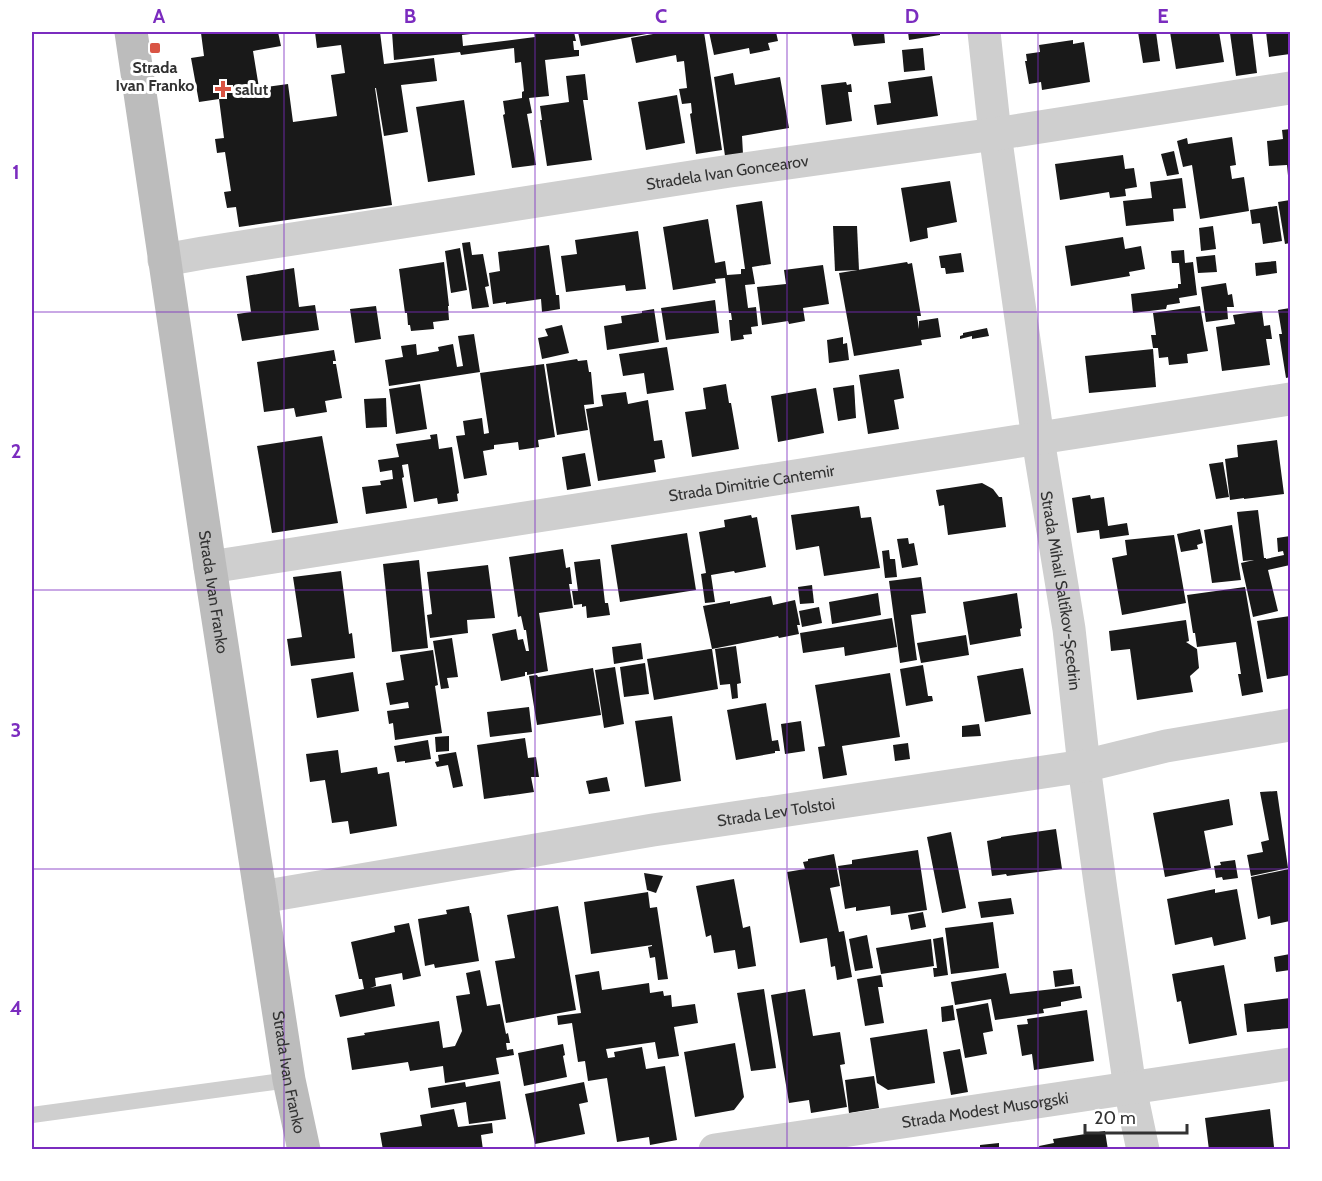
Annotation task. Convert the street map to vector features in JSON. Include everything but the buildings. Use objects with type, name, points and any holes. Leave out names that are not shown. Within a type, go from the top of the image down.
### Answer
[{"type":"main road","name":"Strada Ivan Franko","points":[[131,32],[261,897],[290,1080],[304,1149]]},
{"type":"street","name":"Strada Mihail Saltîkov-Șcedrin","points":[[984,32],[995,134],[1038,439],[1069,629],[1084,766],[1130,1088],[1143,1149]]},
{"type":"street","name":"Stradela Ivan Goncearov","points":[[164,260],[730,171],[995,134],[1290,88]]},
{"type":"street","name":"Strada Dimitrie Cantemir","points":[[210,567],[1290,399]]},
{"type":"street","name":"Strada Lev Tolstoi","points":[[261,897],[653,831],[1084,766],[1166,746],[1290,725]]},
{"type":"street","name":"Strada Modest Musorgski","points":[[716,1149],[1290,1064]]},
{"type":"lane","points":[[32,1115],[290,1080]]},
{"type":"place","name":"Strada Ivan Franko","points":[[155,48]]},
{"type":"place","name":"salut","points":[[223,89]]}]
